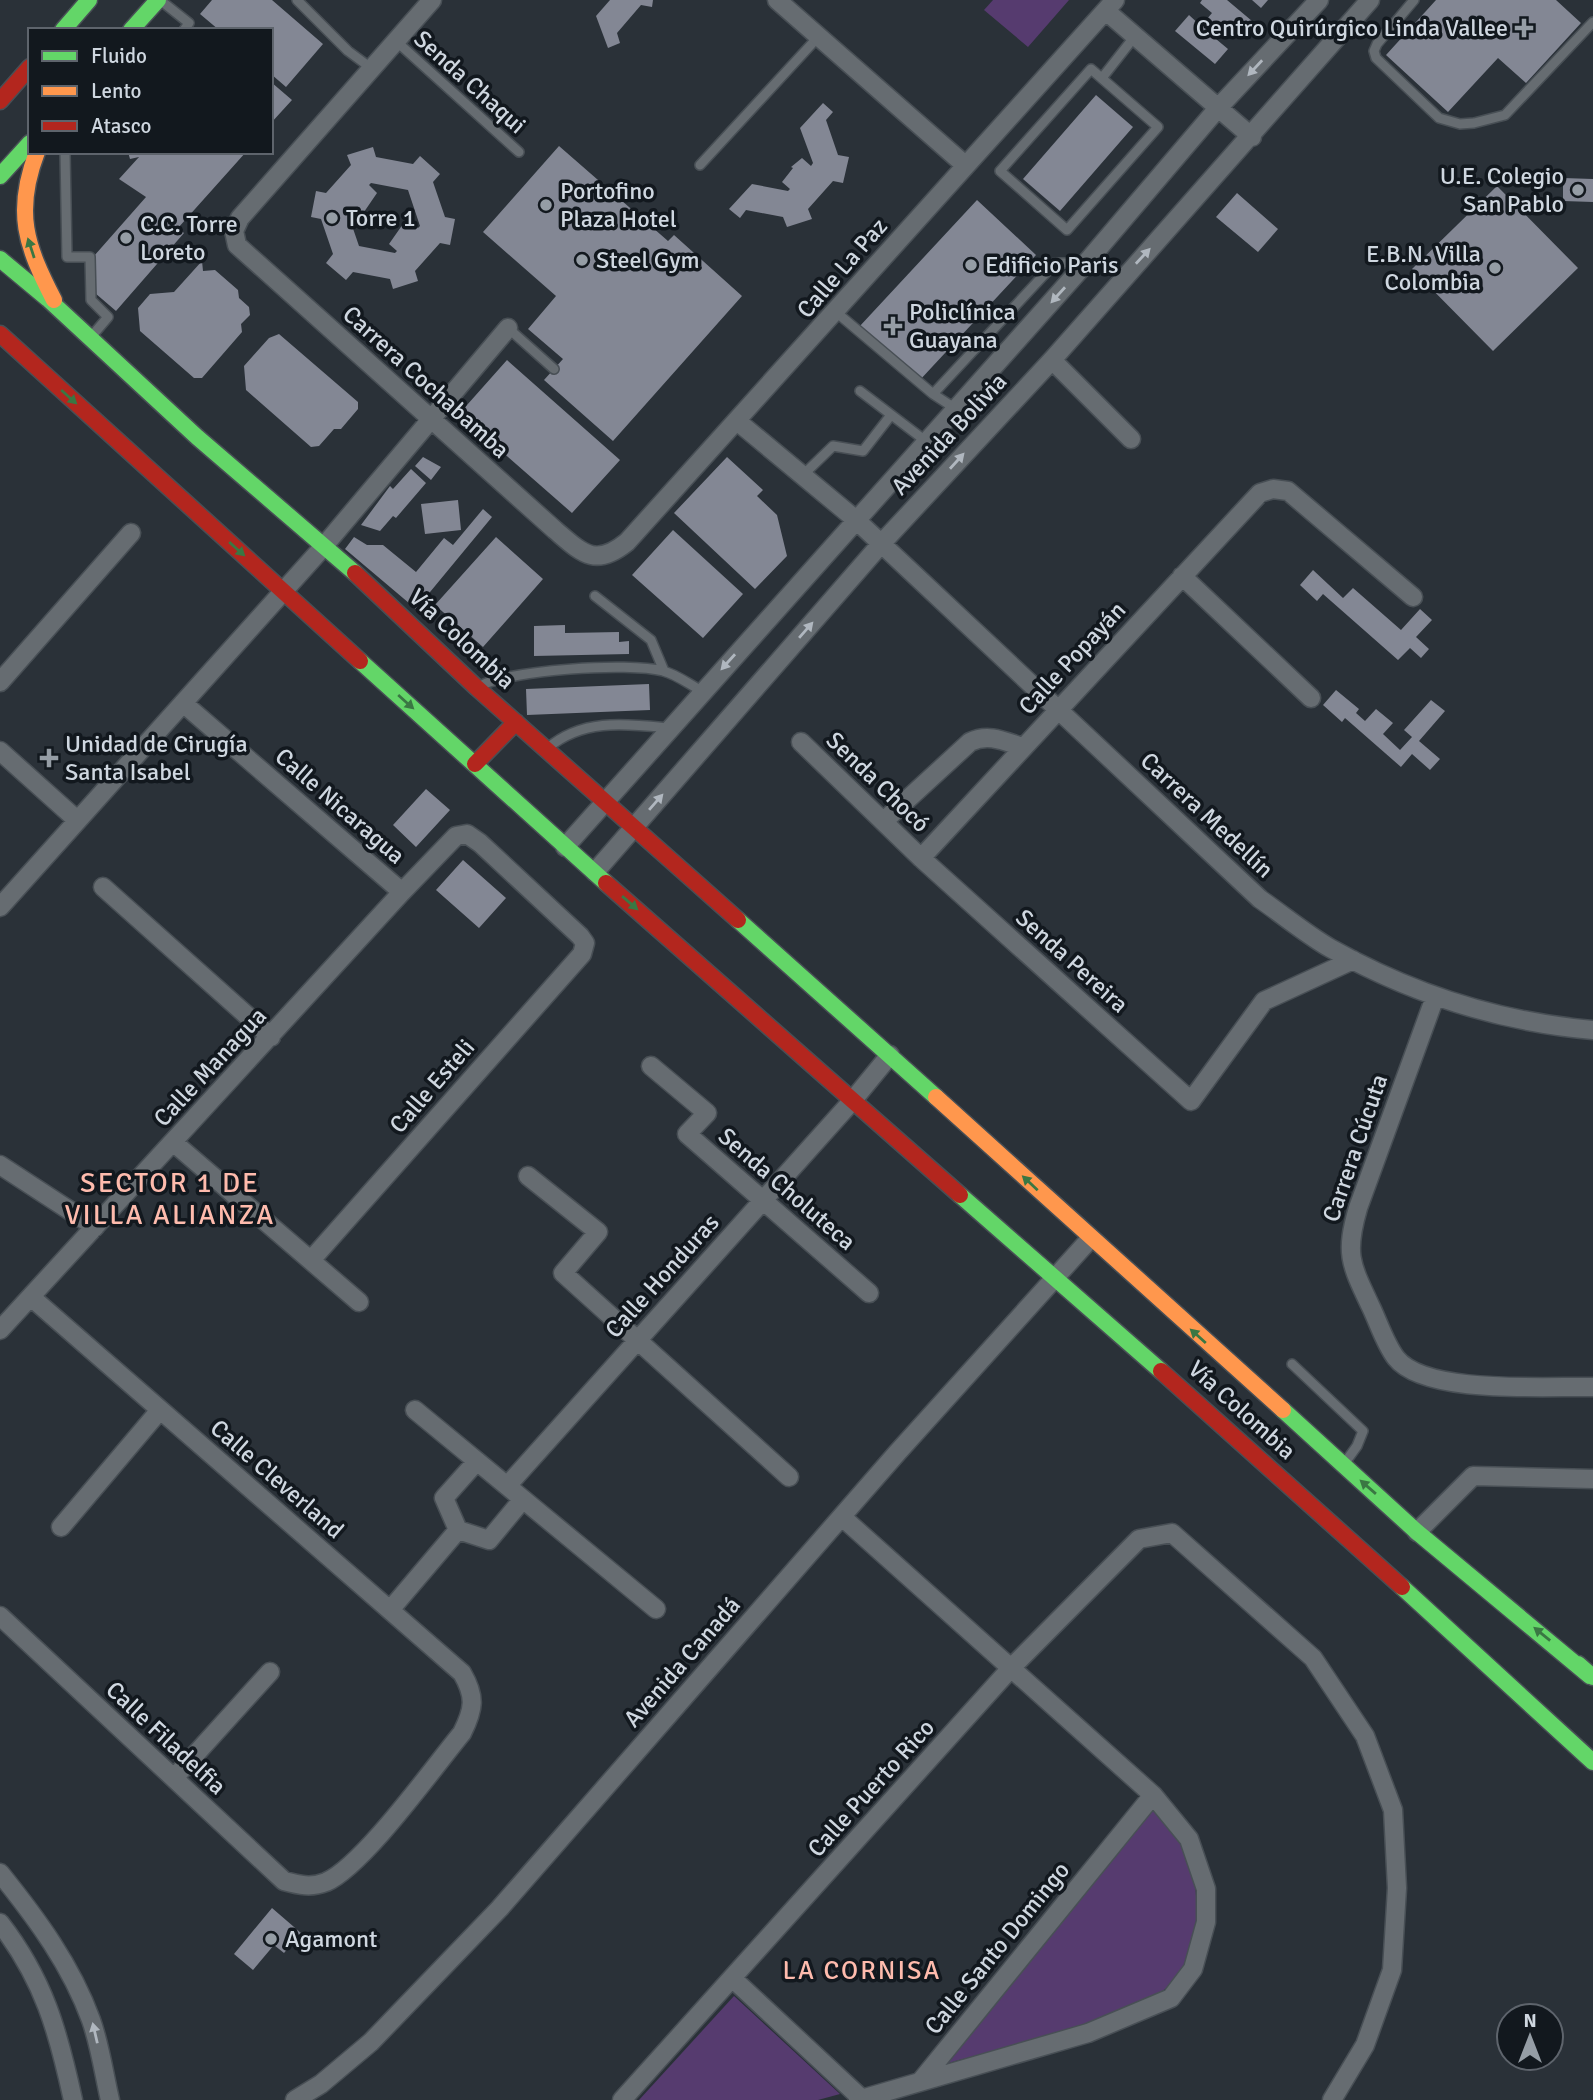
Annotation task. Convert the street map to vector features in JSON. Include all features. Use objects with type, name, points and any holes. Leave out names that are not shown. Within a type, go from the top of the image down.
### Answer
[{"type":"main road","points":[[65,28],[89,0]]},
{"type":"main road","points":[[133,28],[159,0]]},
{"type":"main road","points":[[0,80],[28,66]]},
{"type":"main road","points":[[0,101],[28,67]]},
{"type":"main road","points":[[0,176],[28,145]]},
{"type":"main road","points":[[36,154],[26,190],[25,228],[29,249],[59,310]]},
{"type":"main road","name":"Vía Colombia","points":[[0,259],[197,437],[324,546],[477,688],[890,1055],[1090,1239],[1417,1532],[1593,1678]]},
{"type":"main road","name":"Vía Colombia","points":[[0,334],[565,847],[1298,1492],[1593,1762]]},
{"type":"main road","points":[[0,351],[43,373]]},
{"type":"main road","points":[[475,764],[516,722]]},
{"type":"street","points":[[371,68],[432,0]]},
{"type":"street","points":[[777,0],[965,165]]},
{"type":"street","name":"Avenida Bolivia","points":[[565,847],[855,519],[1086,264],[1218,108],[1318,0]]},
{"type":"street","name":"Avenida Bolivia","points":[[595,872],[880,545],[1052,360],[1252,137],[1370,0]]},
{"type":"street","points":[[1110,6],[1135,36],[1252,137]]},
{"type":"street","name":"Calle La Paz","points":[[598,557],[613,554],[627,542],[1110,6]]},
{"type":"street","name":"Carrera Cochabamba","points":[[371,68],[240,218],[234,231],[237,245],[573,545],[585,554],[598,557]]},
{"type":"street","points":[[0,907],[284,592],[508,328]]},
{"type":"street","points":[[1052,360],[1131,439]]},
{"type":"street","name":"Carrera Medellín","points":[[737,421],[855,519],[1260,899],[1328,947],[1435,997],[1522,1022],[1593,1030]]},
{"type":"street","name":"Calle Popayán","points":[[921,858],[1057,708],[1260,493],[1273,489],[1288,491],[1413,597]]},
{"type":"street","points":[[0,682],[131,533]]},
{"type":"street","points":[[1182,576],[1311,698]]},
{"type":"street","name":"Calle Nicaragua","points":[[183,703],[402,892]]},
{"type":"street","points":[[885,820],[970,742],[978,738],[993,738],[1022,747]]},
{"type":"street","name":"Senda Chocó","points":[[802,742],[921,858]]},
{"type":"street","points":[[0,751],[78,820]]},
{"type":"street","name":"Calle Managua","points":[[0,1330],[456,836],[467,834],[480,843],[585,943]]},
{"type":"street","name":"Senda Pereira","points":[[921,858],[1191,1101],[1264,1001],[1353,960]]},
{"type":"street","points":[[103,887],[271,1037]]},
{"type":"street","name":"Calle Esteli","points":[[312,1259],[582,954],[585,943]]},
{"type":"street","name":"Carrera Cúcuta","points":[[1435,997],[1358,1208],[1349,1241],[1353,1269],[1396,1358],[1417,1375],[1449,1383],[1593,1387]]},
{"type":"street","points":[[853,1100],[890,1055]]},
{"type":"street","name":"Senda Choluteca","points":[[651,1066],[707,1113],[687,1134],[869,1293]]},
{"type":"street","name":"Calle Honduras","points":[[507,1486],[853,1100]]},
{"type":"street","points":[[173,1142],[359,1302]]},
{"type":"street","points":[[0,1165],[95,1227]]},
{"type":"street","points":[[528,1176],[598,1232],[563,1273],[789,1477]]},
{"type":"street","name":"Avenida Canadá","points":[[295,2100],[321,2084],[371,2042],[500,1908],[842,1517],[1090,1239]]},
{"type":"street","name":"Calle Cleverland","points":[[31,1297],[462,1673],[472,1690],[474,1709],[462,1733],[354,1864],[326,1882],[304,1887]]},
{"type":"street","points":[[61,1527],[160,1410]]},
{"type":"street","points":[[415,1410],[656,1609]]},
{"type":"street","points":[[477,1461],[444,1498],[458,1530],[489,1540],[523,1499]]},
{"type":"street","points":[[1417,1532],[1473,1476],[1593,1479]]},
{"type":"street","points":[[732,1978],[860,2099],[1088,2033],[1171,1998],[1193,1969],[1206,1922],[1206,1889],[1188,1839],[1153,1795],[842,1517]]},
{"type":"street","points":[[390,1610],[458,1530]]},
{"type":"street","name":"Calle Puerto Rico","points":[[622,2100],[1011,1668],[1139,1539],[1172,1533],[1313,1658],[1365,1736],[1393,1810],[1397,1888],[1392,1970],[1365,2045],[1332,2100]]},
{"type":"street","name":"Calle Filadelfia","points":[[0,1616],[284,1881],[304,1887]]},
{"type":"street","points":[[174,1778],[270,1672]]},
{"type":"street","name":"Calle Santo Domingo","points":[[920,2082],[1153,1795]]},
{"type":"street","points":[[0,1873],[36,1917],[68,1968],[92,2022],[110,2100]]},
{"type":"street","points":[[0,1923],[26,1957],[48,2007],[73,2100]]},
{"type":"lane","points":[[159,0],[189,23],[185,28]]},
{"type":"lane","points":[[297,0],[348,51],[371,68]]},
{"type":"lane","points":[[1414,0],[1377,44],[1374,51],[1376,58],[1439,118],[1460,124],[1505,115],[1593,22]]},
{"type":"lane","points":[[701,165],[819,36]]},
{"type":"lane","points":[[1101,78],[1135,36]]},
{"type":"lane","name":"Senda Chaqui","points":[[396,41],[519,152]]},
{"type":"lane","points":[[1091,69],[1101,78],[1158,127],[1067,230],[1000,171],[1091,69]]},
{"type":"lane","points":[[65,154],[67,257],[89,257],[91,300],[108,317],[89,338]]},
{"type":"lane","points":[[933,394],[1055,263],[1086,264]]},
{"type":"lane","points":[[836,312],[933,394],[956,409]]},
{"type":"lane","points":[[508,328],[554,369]]},
{"type":"lane","points":[[860,391],[927,442]]},
{"type":"lane","points":[[802,476],[833,446],[857,451],[869,447],[891,415]]},
{"type":"lane","points":[[595,596],[651,640],[664,671]]},
{"type":"lane","points":[[477,688],[494,679],[572,670],[664,671],[702,691]]},
{"type":"lane","points":[[547,750],[564,735],[608,724],[670,728]]},
{"type":"lane","points":[[1292,1364],[1363,1431],[1357,1446],[1343,1465]]},
{"type":"shaded area","points":[[993,0],[1069,0],[1028,47],[984,10]]},
{"type":"shaded area","points":[[1152,1806],[1182,1844],[1194,1879],[1196,1920],[1193,1941],[1178,1976],[1165,1989],[1120,2013],[1090,2024],[942,2065]]},
{"type":"shaded area","points":[[734,1996],[840,2094],[818,2100],[639,2100]]},
{"type":"building","points":[[212,0],[272,0],[323,44],[286,87],[273,76],[273,28],[217,28],[200,14]]},
{"type":"building","points":[[610,0],[653,0],[652,7],[641,5],[617,33],[620,43],[608,48],[596,16]]},
{"type":"building","points":[[1202,0],[1227,0],[1252,21],[1239,36],[1227,26],[1216,39],[1228,49],[1215,64],[1175,31],[1189,15],[1201,26],[1212,13],[1200,3]]},
{"type":"building","points":[[1252,0],[1268,0],[1261,8]]},
{"type":"building","points":[[1436,0],[1556,0],[1581,23],[1526,83],[1498,58],[1448,112],[1386,55]]},
{"type":"building","points":[[273,84],[292,100],[273,121]]},
{"type":"building","points":[[1096,95],[1133,127],[1060,211],[1023,179]]},
{"type":"building","points":[[823,103],[833,112],[826,120],[838,155],[849,157],[843,183],[833,181],[808,209],[812,219],[787,227],[783,217],[746,210],[740,218],[729,209],[752,184],[788,191],[790,189],[782,182],[793,168],[791,167],[802,158],[811,166],[813,163],[800,128]]},
{"type":"building","points":[[559,146],[668,241],[674,235],[742,296],[613,441],[544,380],[563,359],[528,329],[556,296],[483,232]]},
{"type":"building","name":"Torre 1","points":[[373,147],[376,157],[413,164],[420,156],[440,174],[433,182],[445,217],[455,219],[450,245],[440,243],[415,271],[418,281],[393,289],[390,279],[353,272],[346,280],[326,263],[333,254],[321,219],[311,217],[316,191],[326,193],[351,165],[347,155]],"holes":[[[371,183],[408,190],[420,226],[418,228],[409,220],[403,224],[389,244],[397,251],[395,253],[359,246],[347,211],[349,209],[357,216],[361,211],[364,212],[377,193],[369,185]]]},
{"type":"building","points":[[129,154],[244,154],[178,228],[184,233],[116,311],[95,293],[94,256],[146,197],[119,179],[139,157],[130,159]]},
{"type":"building","name":"U.E. Colegio San Pablo","points":[[1563,178],[1593,179],[1593,202],[1563,201]]},
{"type":"building","name":"E.B.N. Villa Colombia","points":[[1497,186],[1578,268],[1493,351],[1412,269]]},
{"type":"building","points":[[1237,193],[1278,229],[1258,252],[1216,217]]},
{"type":"building","points":[[977,200],[1036,255],[919,381],[859,327]]},
{"type":"building","points":[[202,261],[203,271],[215,270],[238,290],[239,298],[249,307],[250,315],[241,324],[242,332],[202,378],[194,378],[140,331],[138,308],[150,294],[174,292]]},
{"type":"building","points":[[279,334],[358,402],[358,409],[341,429],[334,429],[319,446],[311,447],[246,390],[244,366],[269,338]]},
{"type":"building","points":[[507,360],[620,460],[572,513],[459,414]]},
{"type":"building","points":[[423,457],[441,467],[431,480],[415,466]]},
{"type":"building","points":[[727,457],[763,490],[757,496],[777,515],[787,556],[755,589],[674,513]]},
{"type":"building","points":[[411,469],[426,483],[396,518],[393,516],[380,531],[361,525],[390,486],[393,489]]},
{"type":"building","points":[[458,500],[461,530],[425,534],[421,504]]},
{"type":"building","points":[[483,509],[492,517],[416,609],[345,549],[354,537],[367,545],[383,545],[416,572],[444,538],[453,545]]},
{"type":"building","points":[[673,530],[743,594],[703,638],[632,575]]},
{"type":"building","points":[[496,537],[543,579],[483,647],[435,605]]},
{"type":"building","points":[[1313,570],[1343,598],[1353,588],[1401,630],[1420,609],[1432,620],[1416,637],[1429,649],[1421,658],[1410,648],[1398,660],[1323,594],[1317,601],[1300,585]]},
{"type":"building","points":[[565,625],[565,633],[619,632],[619,642],[629,641],[629,654],[534,656],[534,626]]},
{"type":"building","points":[[649,684],[650,710],[527,715],[526,689]]},
{"type":"building","points":[[1336,690],[1359,709],[1356,713],[1365,721],[1376,709],[1393,723],[1383,734],[1400,750],[1412,737],[1404,730],[1431,700],[1445,711],[1419,741],[1440,759],[1430,770],[1412,754],[1401,767],[1345,718],[1342,722],[1323,705]]},
{"type":"building","points":[[426,789],[450,810],[416,847],[393,825]]},
{"type":"building","points":[[463,860],[506,898],[479,928],[436,890]]},
{"type":"building","name":"Agamont","points":[[272,1908],[301,1933],[284,1953],[274,1945],[253,1970],[234,1954]]},
{"type":"traffic: fast","points":[[65,28],[89,0]]},
{"type":"traffic: fast","points":[[133,28],[158,0]]},
{"type":"traffic: fast","points":[[0,176],[28,145]]},
{"type":"traffic: fast","points":[[0,259],[48,299],[197,437],[355,573]]},
{"type":"traffic: fast","points":[[360,661],[606,883]]},
{"type":"traffic: fast","points":[[738,920],[936,1097]]},
{"type":"traffic: fast","points":[[960,1195],[1161,1371]]},
{"type":"traffic: fast","points":[[1283,1410],[1417,1532],[1590,1676]]},
{"type":"traffic: fast","points":[[1402,1587],[1593,1762]]},
{"type":"traffic: fast","points":[[1578,1664],[1593,1677]]},
{"type":"traffic: slow","points":[[36,154],[26,193],[26,228],[36,263],[54,300]]},
{"type":"traffic: slow","points":[[936,1097],[1283,1410]]},
{"type":"traffic: jam","points":[[0,101],[28,69]]},
{"type":"traffic: jam","points":[[0,334],[360,661]]},
{"type":"traffic: jam","points":[[355,573],[477,688],[738,920]]},
{"type":"traffic: jam","points":[[475,764],[516,722]]},
{"type":"traffic: jam","points":[[606,883],[960,1195]]},
{"type":"traffic: jam","points":[[1161,1371],[1402,1587]]},
{"type":"place","name":"Centro Quirúrgico Linda Vallee","points":[[1524,28]]},
{"type":"place","name":"U.E. Colegio San Pablo","points":[[1578,190]]},
{"type":"place","name":"Portofino Plaza Hotel","points":[[546,205]]},
{"type":"place","name":"Torre 1","points":[[332,218]]},
{"type":"place","name":"C.C. Torre Loreto","points":[[126,238]]},
{"type":"place","name":"Steel Gym","points":[[582,260]]},
{"type":"place","name":"Edificio Paris","points":[[971,265]]},
{"type":"place","name":"E.B.N. Villa Colombia","points":[[1495,268]]},
{"type":"place","name":"Policlínica Guayana","points":[[893,326]]},
{"type":"place","name":"Unidad de Cirugía Santa Isabel","points":[[49,758]]},
{"type":"place","name":"Agamont","points":[[271,1939]]},
{"type":"district","name":"SECTOR 1 DE VILLA ALIANZA","points":[[170,1199]]},
{"type":"district","name":"LA CORNISA","points":[[862,1971]]}]
